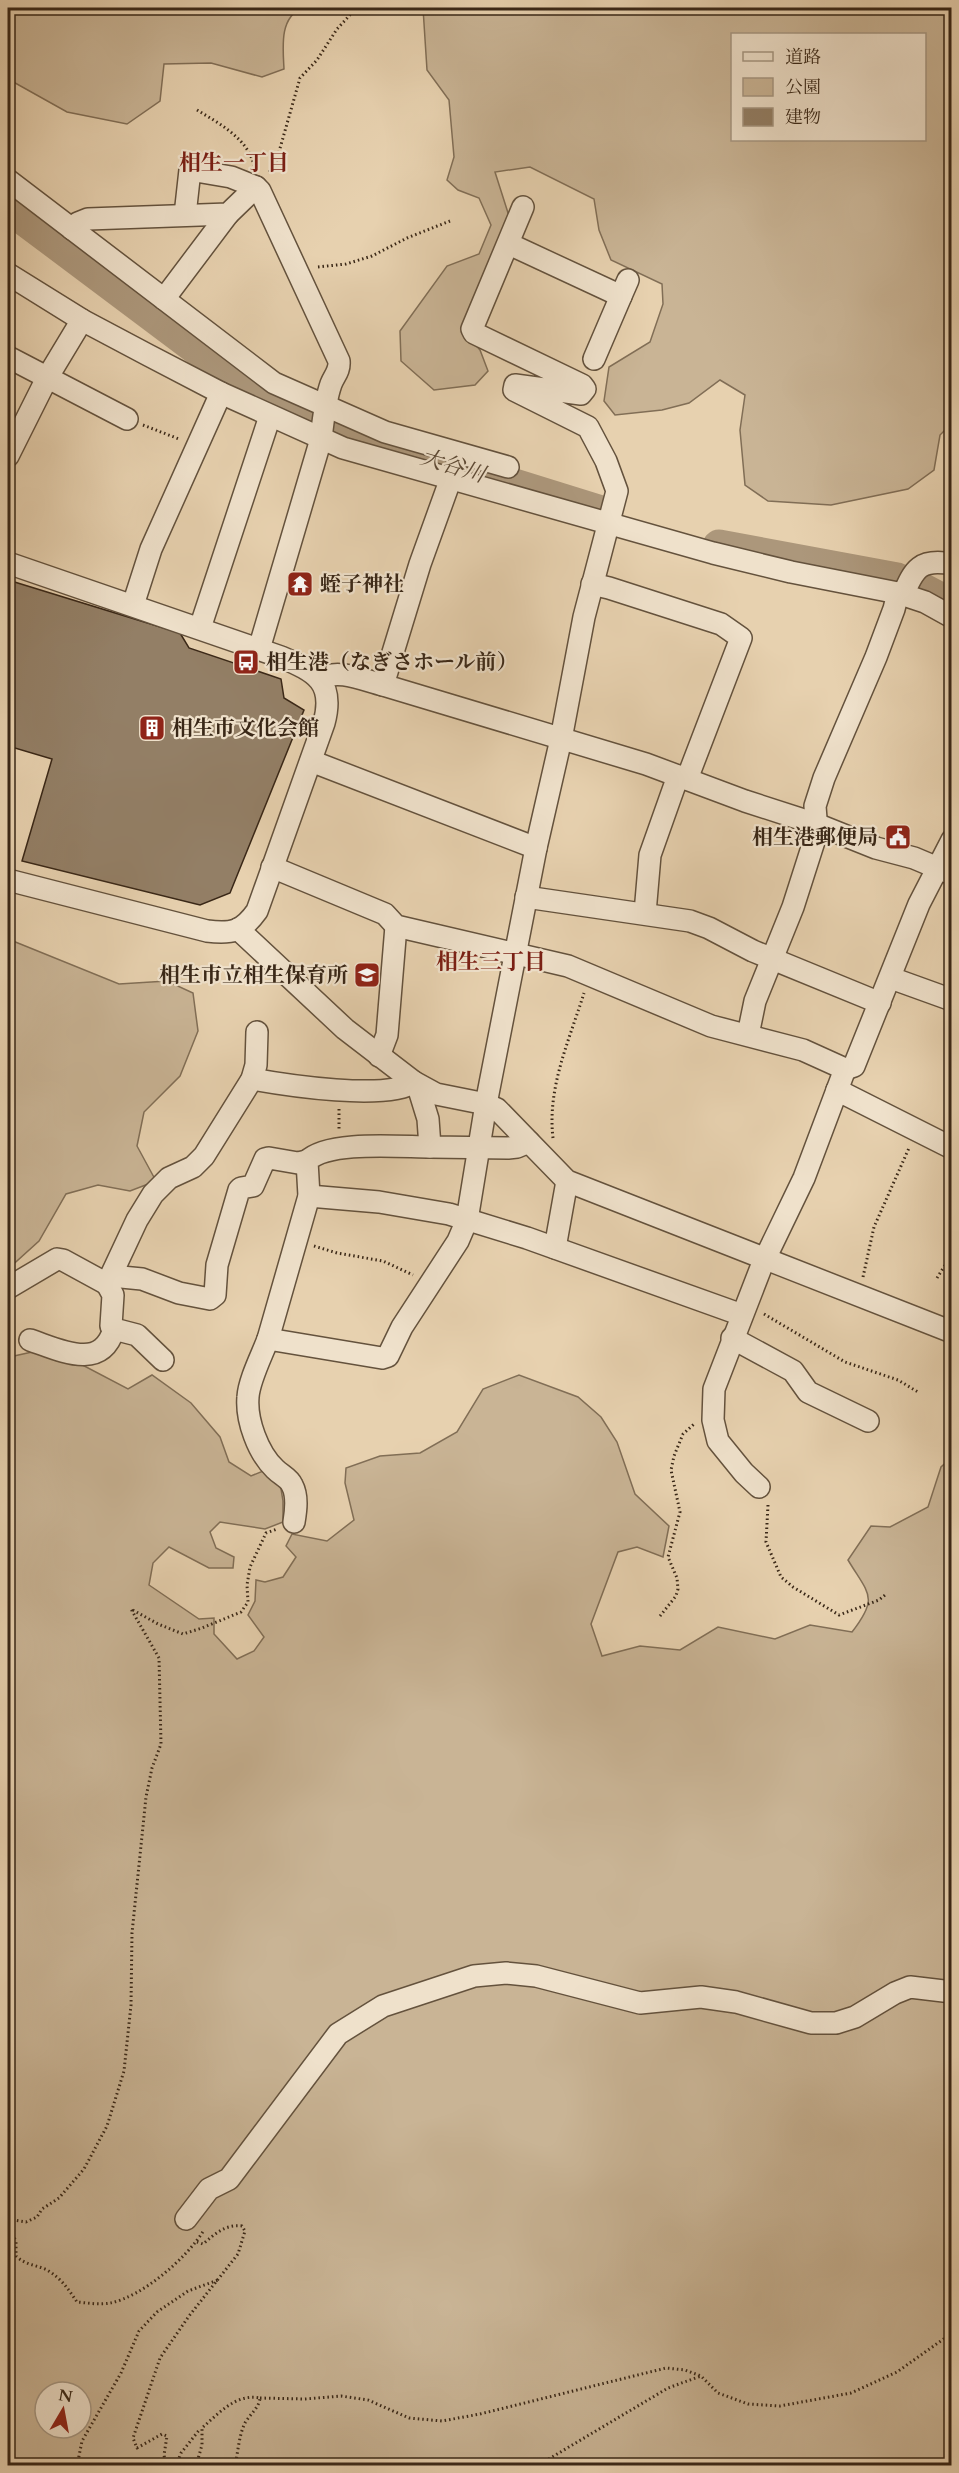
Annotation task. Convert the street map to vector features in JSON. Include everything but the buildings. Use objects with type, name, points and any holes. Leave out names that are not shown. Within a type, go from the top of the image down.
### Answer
[{"type":"street","points":[[184,215],[190,170],[231,177],[256,187],[260,191],[339,361],[339,368],[331,383],[323,423],[259,649]]},
{"type":"street","points":[[8,180],[274,383],[323,423],[342,448],[451,478],[611,515],[791,572],[905,587],[951,617]]},
{"type":"street","points":[[164,299],[228,214],[256,187]]},
{"type":"street","points":[[268,1339],[382,1358],[388,1356],[402,1327],[458,1241],[467,1220],[486,1104],[536,848],[561,739],[592,584],[617,491],[606,461],[588,428],[514,390],[515,385],[581,394],[585,389],[582,385],[474,333],[472,329],[523,207]]},
{"type":"street","points":[[72,229],[78,223],[88,219],[228,214]]},
{"type":"street","points":[[509,244],[624,288],[594,359]]},
{"type":"street","points":[[8,274],[82,320],[221,393],[270,416],[385,432],[508,467]]},
{"type":"street","points":[[8,456],[47,378],[82,320]]},
{"type":"street","points":[[8,357],[127,419]]},
{"type":"street","points":[[133,605],[151,549],[221,393]]},
{"type":"street","points":[[200,628],[270,416]]},
{"type":"street","points":[[382,685],[420,564],[451,478]]},
{"type":"street","points":[[748,1035],[755,1000],[793,907],[817,832],[815,806],[824,778],[894,609],[905,587],[925,565],[942,562],[951,564]]},
{"type":"street","points":[[8,563],[200,628],[306,668],[320,679],[328,692],[329,702],[311,761],[256,910],[248,923],[238,929],[229,933],[207,931],[8,880]]},
{"type":"street","points":[[592,584],[721,624],[741,638],[650,855],[645,913]]},
{"type":"street","points":[[320,679],[326,675],[339,675],[382,685],[561,739],[682,777],[816,824],[876,848],[914,858],[944,871]]},
{"type":"street","points":[[311,761],[536,848]]},
{"type":"street","points":[[272,867],[385,914],[396,926],[568,966],[711,1026],[803,1050],[845,1069],[854,1066],[919,904],[944,871],[951,840]]},
{"type":"street","points":[[526,897],[690,921],[771,958],[880,1003]]},
{"type":"street","points":[[379,1056],[387,1035],[396,926]]},
{"type":"street","points":[[238,929],[345,1029],[379,1056],[418,1085],[436,1094],[486,1104],[497,1109],[567,1181],[951,1332]]},
{"type":"street","points":[[891,978],[951,1000]]},
{"type":"street","points":[[163,1360],[136,1335],[114,1329],[111,1326],[113,1295],[109,1280],[133,1228],[153,1194],[169,1178],[193,1167],[204,1156],[252,1079],[256,1065],[258,1032]]},
{"type":"street","points":[[759,1487],[718,1441],[713,1420],[714,1389],[745,1306],[804,1178],[845,1069]]},
{"type":"street","points":[[252,1079],[287,1085],[371,1092],[418,1085]]},
{"type":"street","points":[[418,1085],[428,1119],[430,1147]]},
{"type":"street","points":[[837,1090],[951,1148]]},
{"type":"street","points":[[8,1287],[57,1259],[109,1280],[142,1278],[179,1293],[210,1299],[215,1295],[217,1265],[239,1190],[253,1186],[266,1159],[298,1163],[307,1161],[312,1156],[341,1148],[517,1147],[529,1142]]},
{"type":"street","points":[[294,1522],[296,1509],[294,1488],[291,1482],[274,1469],[264,1456],[253,1431],[248,1396],[298,1241],[309,1196],[307,1161]]},
{"type":"street","points":[[555,1248],[567,1181]]},
{"type":"street","points":[[309,1196],[379,1202],[449,1214],[745,1306]]},
{"type":"street","points":[[30,1340],[72,1355],[88,1354],[102,1350],[110,1342],[114,1329]]},
{"type":"street","points":[[732,1338],[793,1371],[808,1392],[868,1421]]},
{"type":"street","points":[[186,2218],[209,2189],[229,2179],[338,2034],[383,2006],[474,1976],[506,1973],[536,1976],[640,2003],[701,1997],[736,2002],[811,2023],[836,2023],[855,2017],[895,1993],[910,1987],[951,1992]]},
{"type":"path","points":[[256,187],[275,166],[300,78],[317,60],[338,29],[351,15],[363,8]]},
{"type":"path","points":[[197,110],[229,130],[251,152],[256,187]]},
{"type":"path","points":[[299,274],[322,266],[346,264],[372,256],[450,220]]},
{"type":"path","points":[[127,419],[198,446]]},
{"type":"path","points":[[547,1160],[554,1145],[550,1116],[552,1092],[590,975]]},
{"type":"path","points":[[341,1089],[338,1119],[341,1148]]},
{"type":"path","points":[[858,1296],[874,1227],[916,1130]]},
{"type":"path","points":[[298,1241],[337,1253],[383,1261],[430,1283]]},
{"type":"path","points":[[937,1278],[951,1254]]},
{"type":"path","points":[[745,1306],[845,1362],[898,1380],[918,1392]]},
{"type":"path","points":[[660,1616],[676,1596],[678,1589],[668,1557],[680,1512],[670,1470],[683,1434],[690,1425],[713,1420]]},
{"type":"path","points":[[759,1487],[769,1508],[766,1542],[781,1577],[839,1615],[879,1600],[885,1595]]},
{"type":"path","points":[[8,2219],[26,2222],[37,2217],[42,2209],[59,2198],[84,2169],[107,2126],[124,2071],[131,2005],[132,1934],[146,1797],[152,1768],[161,1744],[159,1658],[131,1609],[158,1624],[183,1634],[202,1629],[241,1612],[248,1602],[247,1585],[250,1567],[266,1533],[290,1527],[294,1522]]},
{"type":"path","points":[[8,2232],[16,2240],[16,2256],[20,2260],[47,2270],[66,2284],[77,2302],[107,2304],[131,2298],[151,2284],[197,2242],[203,2244],[221,2229],[242,2226],[245,2231],[238,2253],[160,2358],[133,2438],[137,2448],[162,2434],[167,2436],[164,2455],[166,2466]]},
{"type":"path","points":[[77,2466],[82,2441],[121,2373],[139,2331],[157,2312],[188,2292],[219,2279]]},
{"type":"path","points":[[176,2466],[181,2453],[201,2428],[227,2407],[244,2397],[341,2396],[368,2400],[409,2418],[442,2421],[480,2414],[666,2368],[685,2370],[701,2376],[718,2393],[748,2404],[780,2406],[851,2393],[897,2372],[951,2333]]},
{"type":"path","points":[[537,2466],[668,2388],[701,2376]]},
{"type":"path","points":[[235,2466],[245,2422],[259,2404],[260,2398]]},
{"type":"path","points":[[196,2466],[202,2445],[201,2428]]},
{"type":"green space","points":[[8,8],[302,8],[289,19],[286,26],[283,43],[284,69],[262,77],[211,63],[164,64],[160,101],[127,124],[67,112],[8,79]]},
{"type":"green space","points":[[423,8],[951,8],[951,424],[940,435],[934,470],[908,489],[831,505],[768,501],[745,485],[740,430],[745,395],[720,380],[689,403],[662,410],[615,415],[604,401],[609,367],[650,342],[663,304],[662,284],[611,260],[599,230],[594,199],[530,167],[495,172],[509,216],[466,334],[480,350],[488,371],[475,385],[434,390],[401,361],[400,331],[447,266],[479,254],[491,225],[479,198],[458,190],[447,180],[454,157],[449,100],[427,70]]},
{"type":"green space","points":[[8,939],[119,984],[167,981],[193,993],[198,1031],[180,1076],[144,1112],[137,1146],[156,1181],[130,1191],[98,1185],[66,1194],[39,1241],[8,1269]]},
{"type":"green space","points":[[50,1348],[128,1389],[152,1375],[191,1403],[220,1437],[229,1462],[251,1476],[263,1471],[280,1483],[283,1522],[265,1529],[220,1522],[210,1532],[216,1548],[234,1557],[233,1568],[209,1568],[169,1547],[153,1563],[149,1585],[199,1619],[214,1618],[214,1634],[237,1659],[254,1651],[264,1637],[248,1615],[255,1601],[256,1580],[265,1582],[283,1577],[296,1557],[286,1546],[292,1534],[327,1541],[354,1520],[345,1483],[346,1468],[380,1456],[420,1453],[457,1432],[483,1389],[519,1375],[578,1397],[601,1417],[617,1442],[635,1494],[669,1526],[663,1557],[637,1547],[618,1552],[591,1624],[602,1656],[640,1646],[680,1650],[718,1627],[775,1639],[810,1625],[852,1632],[866,1611],[868,1596],[848,1560],[871,1526],[890,1527],[928,1507],[941,1467],[951,1458],[951,2465],[8,2465],[8,1360],[14,1356]]},
{"type":"waterway","name":"大谷川","points":[[8,207],[224,369],[331,428],[598,511]]},
{"type":"waterway","name":"大谷川","points":[[719,546],[897,579],[952,605]]},
{"type":"place","name":"蛭子神社","points":[[300,584]]},
{"type":"place","name":"相生港（なぎさホール前）","points":[[246,662]]},
{"type":"place","name":"相生市文化会館","points":[[152,728]]},
{"type":"place","name":"相生港郵便局","points":[[898,837]]},
{"type":"place","name":"相生市立相生保育所","points":[[367,975]]},
{"type":"district","name":"相生一丁目","points":[[234,162]]},
{"type":"district","name":"相生三丁目","points":[[491,961]]}]
